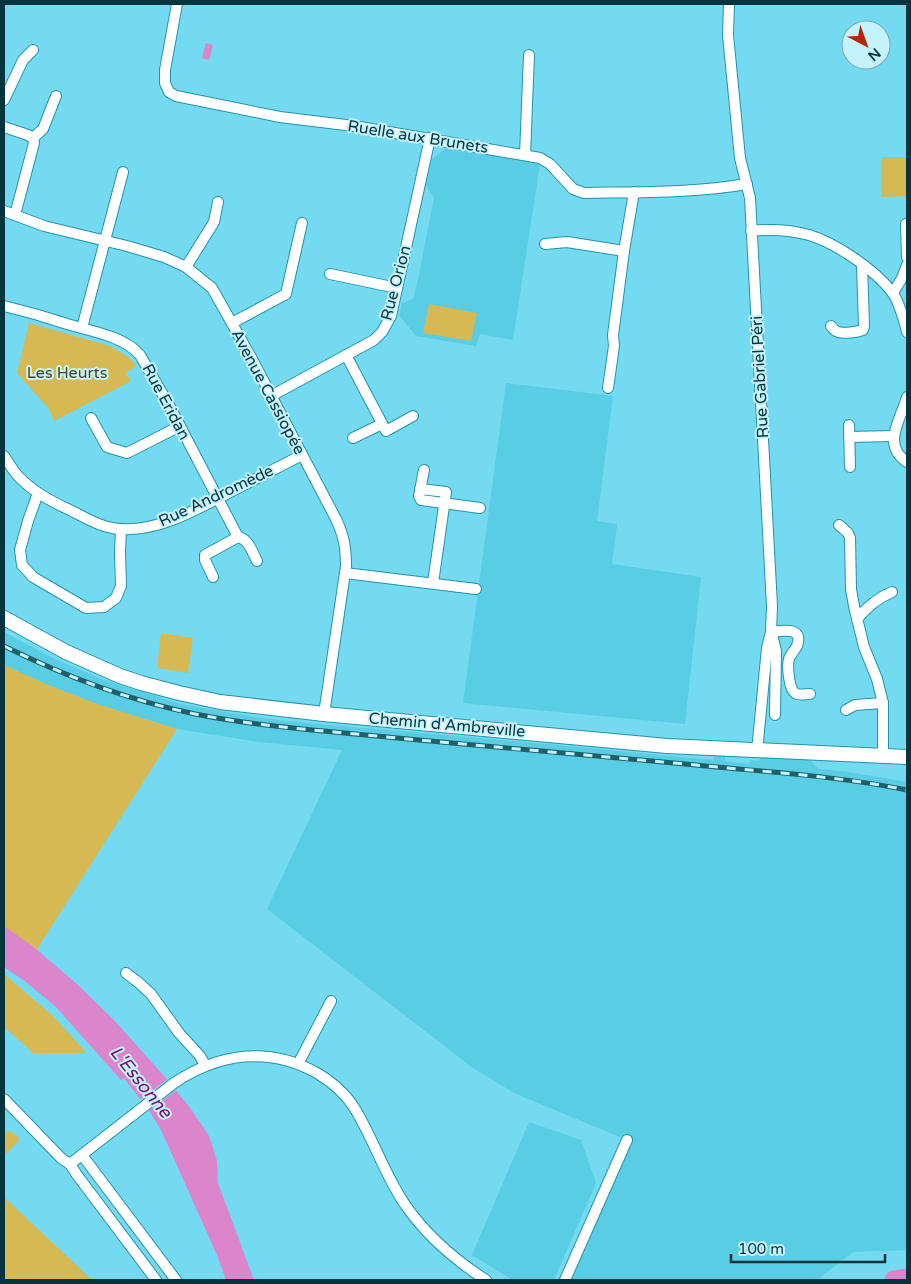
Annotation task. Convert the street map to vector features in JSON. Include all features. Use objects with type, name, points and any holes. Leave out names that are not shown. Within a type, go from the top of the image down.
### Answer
[{"type":"street","name":"Ruelle aux Brunets","points":[[178,4],[165,70],[167,88],[176,96],[280,118],[354,126],[540,158],[550,164],[573,189],[584,193],[680,191],[747,184]]},
{"type":"street","name":"Rue Gabriel Péri","points":[[729,4],[728,35],[742,164],[750,198],[772,606],[771,632],[767,648],[757,751]]},
{"type":"street","points":[[4,100],[23,60],[33,50]]},
{"type":"street","points":[[525,155],[529,55]]},
{"type":"street","points":[[32,138],[43,129],[56,96]]},
{"type":"street","points":[[4,127],[28,135],[34,143],[15,215]]},
{"type":"street","name":"Rue Orion","points":[[271,396],[374,340],[382,332],[391,316],[430,138]]},
{"type":"street","points":[[82,328],[123,172]]},
{"type":"street","points":[[608,388],[624,251],[634,192]]},
{"type":"street","points":[[186,267],[214,222],[218,202]]},
{"type":"street","name":"Avenue Cassiopée","points":[[4,211],[44,226],[105,240],[164,257],[186,267],[212,288],[343,534],[346,549],[345,573],[324,714]]},
{"type":"street","points":[[232,324],[286,294],[302,223]]},
{"type":"street","points":[[906,224],[907,256]]},
{"type":"street","points":[[752,231],[784,231],[809,235],[831,244],[862,265],[893,293],[906,324],[907,332]]},
{"type":"street","points":[[545,244],[567,242],[624,251]]},
{"type":"street","points":[[831,326],[839,332],[863,330],[862,265]]},
{"type":"street","points":[[893,293],[907,265]]},
{"type":"street","points":[[330,274],[397,288]]},
{"type":"street","name":"Rue Eridan","points":[[4,306],[82,328],[121,341],[136,350],[148,366],[238,537],[246,540],[257,561]]},
{"type":"street","points":[[346,355],[386,431],[413,416]]},
{"type":"street","points":[[907,396],[894,436],[896,451],[907,462]]},
{"type":"street","points":[[91,418],[107,447],[127,453],[180,426]]},
{"type":"street","points":[[353,438],[382,424]]},
{"type":"street","points":[[849,425],[850,467]]},
{"type":"street","points":[[849,437],[894,436]]},
{"type":"street","name":"Rue Andromède","points":[[4,456],[18,476],[38,493],[90,520],[104,526],[121,529],[168,522],[302,455]]},
{"type":"street","points":[[424,470],[420,490],[446,492],[433,583]]},
{"type":"street","points":[[38,493],[20,550],[22,565],[33,576],[86,608],[104,608],[116,598],[121,586],[121,529]]},
{"type":"street","points":[[445,504],[480,508]]},
{"type":"street","points":[[839,525],[848,533],[850,538],[851,589],[864,647],[877,679],[883,703],[883,756]]},
{"type":"street","points":[[213,577],[205,556],[238,537]]},
{"type":"street","points":[[345,573],[476,589]]},
{"type":"street","points":[[857,619],[875,601],[892,592]]},
{"type":"street","name":"Chemin d'Ambreville","points":[[4,618],[86,662],[120,676],[220,702],[324,714],[666,746],[907,757]]},
{"type":"street","points":[[775,715],[776,651],[771,632],[787,630],[795,632],[797,635],[798,643],[789,660],[791,689],[799,695],[810,694]]},
{"type":"street","points":[[846,710],[855,706],[883,703]]},
{"type":"street","points":[[126,973],[151,994],[179,1033],[200,1056],[205,1066]]},
{"type":"street","points":[[298,1064],[331,1001]]},
{"type":"street","points":[[70,1164],[174,1083],[205,1066],[249,1055],[283,1059],[298,1064],[325,1078],[348,1099],[355,1109],[394,1187],[407,1207],[443,1248],[486,1280]]},
{"type":"street","points":[[4,1099],[62,1159],[70,1164],[156,1280]]},
{"type":"street","points":[[566,1280],[627,1140]]},
{"type":"street","points":[[82,1154],[176,1280]]},
{"type":"shaded area","points":[[447,147],[540,164],[513,340],[480,334],[476,346],[416,336],[399,315],[402,303],[413,299],[418,279],[434,198],[426,185],[432,159]]},
{"type":"shaded area","points":[[506,383],[613,396],[597,521],[617,524],[612,564],[701,577],[685,724],[463,703]]},
{"type":"shaded area","points":[[4,632],[55,659],[101,679],[180,704],[231,713],[285,721],[713,760],[714,755],[725,756],[725,761],[749,764],[750,760],[758,761],[761,757],[810,760],[819,769],[907,782],[907,1250],[853,1252],[817,1280],[565,1280],[627,1140],[514,1093],[473,1068],[267,909],[342,750],[259,742],[177,729],[97,704],[4,665]]},
{"type":"shaded area","points":[[529,1122],[581,1140],[596,1183],[554,1280],[513,1280],[472,1255]]},
{"type":"green space","points":[[881,157],[907,157],[907,196],[881,197]]},
{"type":"green space","points":[[429,304],[477,313],[471,341],[423,333]]},
{"type":"green space","name":"Les Heurts","points":[[29,323],[110,346],[130,358],[136,366],[126,373],[131,381],[54,421],[49,409],[17,373]]},
{"type":"green space","points":[[161,633],[193,638],[188,673],[157,668]]},
{"type":"green space","points":[[4,665],[97,704],[177,729],[34,954],[4,936]]},
{"type":"green space","points":[[4,974],[53,1016],[85,1053],[33,1053],[4,1027]]},
{"type":"green space","points":[[9,1130],[20,1139],[4,1156],[4,1136]]},
{"type":"green space","points":[[4,1197],[92,1280],[11,1280],[4,1277]]},
{"type":"water","points":[[206,43],[213,45],[209,60],[202,58]]},
{"type":"water","points":[[4,926],[35,948],[78,985],[114,1020],[191,1109],[209,1136],[217,1161],[218,1183],[254,1280],[226,1280],[217,1255],[161,1130],[124,1078],[121,1080],[56,1007],[26,982],[4,967]]},
{"type":"pier","points":[[169,1078],[178,1089],[147,1112],[138,1101]]},
{"type":"waterway","name":"L'Essonne","points":[[894,1280],[907,1278]]},
{"type":"railway","points":[[4,646],[97,686],[145,702],[220,718],[321,731],[802,775],[855,781],[907,790]]}]
